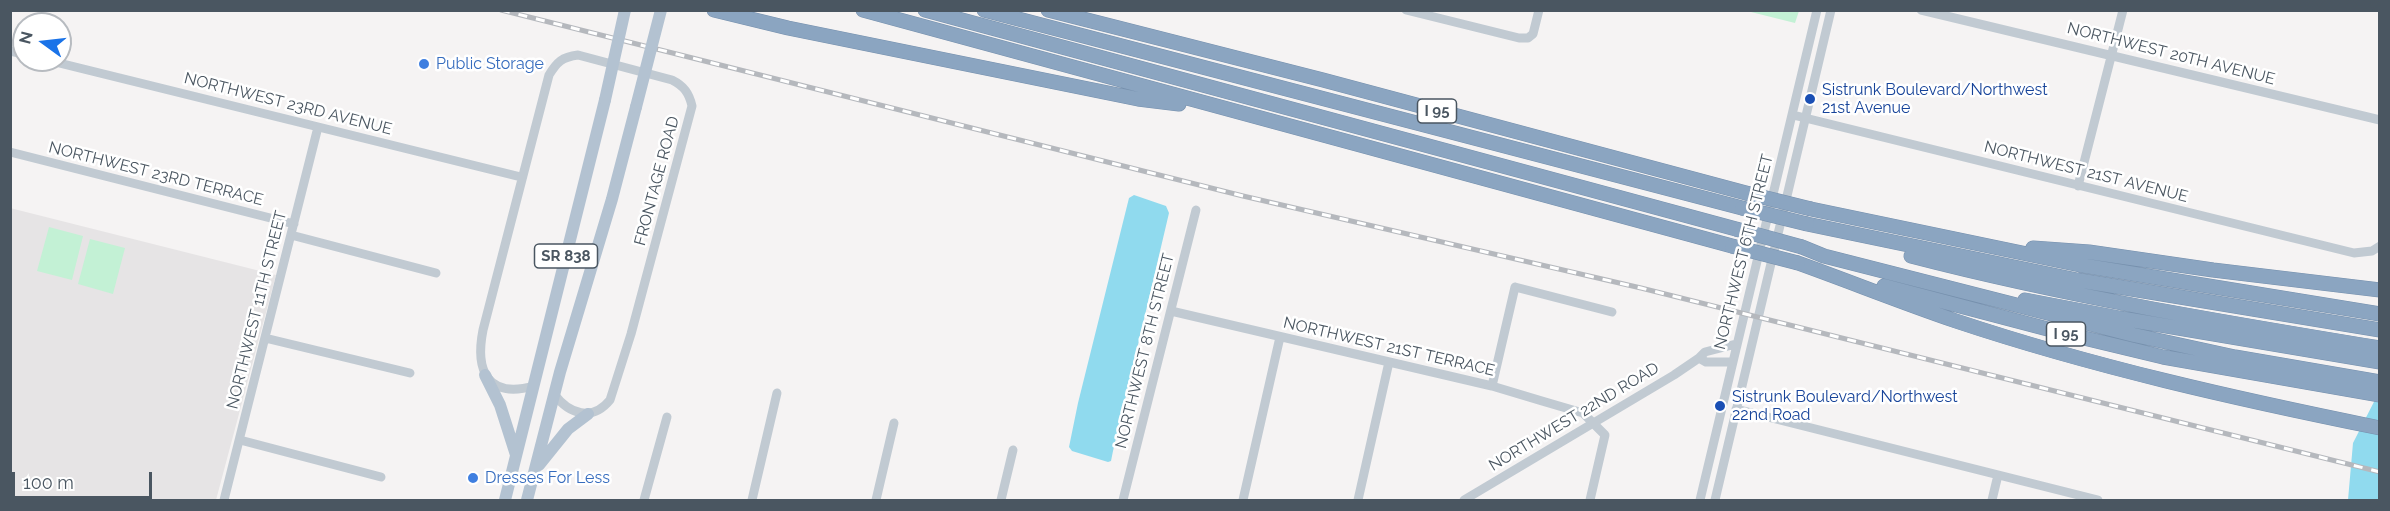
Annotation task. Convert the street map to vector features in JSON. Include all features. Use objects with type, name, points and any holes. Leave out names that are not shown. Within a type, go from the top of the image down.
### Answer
[{"type":"highway","points":[[714,10],[788,28],[1138,99],[1223,109]]},
{"type":"highway","name":"I 95","points":[[863,10],[1732,246],[2094,341],[2197,363],[2379,395]]},
{"type":"highway","points":[[925,10],[1802,247],[2048,304],[2353,351],[2379,348]]},
{"type":"highway","points":[[984,10],[1839,232],[2077,280],[2379,330]]},
{"type":"highway","name":"I 95","points":[[1048,10],[1811,209],[2080,265],[2379,314]]},
{"type":"highway","points":[[1839,232],[1894,251],[2070,294],[2353,351],[2379,362]]},
{"type":"highway","points":[[1980,244],[2090,252],[2194,268],[2379,290]]},
{"type":"highway","points":[[1802,247],[1847,262],[2134,336],[2235,357],[2379,382]]},
{"type":"highway","points":[[1798,263],[1957,321],[2086,359],[2260,403],[2379,428]]},
{"type":"main road","name":"SR 838","points":[[505,501],[605,100],[625,10]]},
{"type":"main road","name":"SR 838","points":[[526,501],[554,394],[612,199],[661,10]]},
{"type":"main road","points":[[485,375],[500,405],[516,456]]},
{"type":"main road","points":[[534,474],[558,439],[588,414]]},
{"type":"street","points":[[1406,10],[1519,38],[1528,38],[1533,34],[1539,10]]},
{"type":"street","name":"NORTHWEST 6TH STREET","points":[[1700,501],[1817,10]]},
{"type":"street","name":"NORTHWEST 6TH STREET","points":[[1715,501],[1831,10]]},
{"type":"street","name":"NORTHWEST 20TH AVENUE","points":[[1921,10],[2112,54],[2379,120]]},
{"type":"street","points":[[2078,186],[2123,10]]},
{"type":"street","name":"FRONTAGE ROAD","points":[[485,375],[481,362],[481,342],[521,177],[549,75],[557,62],[566,57],[578,55],[672,80],[682,85],[690,96],[692,106],[616,383],[610,400],[604,407],[588,414]]},
{"type":"street","name":"NORTHWEST 23RD AVENUE","points":[[72,66],[521,177]]},
{"type":"street","name":"NORTHWEST 21ST AVENUE","points":[[1793,115],[2354,253],[2376,249]]},
{"type":"street","name":"NORTHWEST 11TH STREET","points":[[224,501],[318,127]]},
{"type":"street","name":"NORTHWEST 23RD TERRACE","points":[[10,152],[294,224]]},
{"type":"street","name":"NORTHWEST 8TH STREET","points":[[1123,501],[1196,210]]},
{"type":"street","points":[[291,235],[436,273]]},
{"type":"street","points":[[1492,386],[1515,287],[1612,312]]},
{"type":"street","name":"NORTHWEST 21ST TERRACE","points":[[1172,311],[1492,386],[1583,412],[1594,423]]},
{"type":"street","points":[[1243,501],[1280,337]]},
{"type":"street","points":[[265,338],[410,373]]},
{"type":"street","name":"NORTHWEST 22ND ROAD","points":[[1464,501],[1594,423],[1699,358],[1705,352],[1713,348],[1736,344]]},
{"type":"street","points":[[1699,358],[1706,362],[1732,362]]},
{"type":"street","points":[[1358,501],[1389,362]]},
{"type":"street","points":[[485,375],[494,384],[509,390],[534,386]]},
{"type":"street","points":[[752,501],[777,393]]},
{"type":"street","points":[[554,394],[570,410],[588,414]]},
{"type":"street","points":[[1736,409],[2098,501]]},
{"type":"street","points":[[645,501],[667,417]]},
{"type":"street","points":[[876,501],[894,423]]},
{"type":"street","points":[[1590,501],[1605,435],[1594,423]]},
{"type":"street","points":[[240,440],[381,477]]},
{"type":"street","points":[[1001,501],[1013,450]]},
{"type":"street","points":[[1992,501],[1998,475]]},
{"type":"shaded area","points":[[10,208],[276,275],[216,500],[11,500]]},
{"type":"green space","points":[[1747,11],[1799,11],[1795,23]]},
{"type":"green space","points":[[49,227],[83,236],[72,280],[37,271]]},
{"type":"green space","points":[[90,239],[125,248],[113,294],[78,284]]},
{"type":"water","points":[[1134,195],[1166,206],[1169,213],[1111,461],[1108,462],[1072,451],[1069,447],[1129,198]]},
{"type":"water","points":[[2379,392],[2379,500],[2348,500],[2353,443]]},
{"type":"railway","points":[[501,10],[1243,196],[1641,288],[2380,472]]},
{"type":"place","name":"Public Storage","points":[[424,64]]},
{"type":"place","name":"Sistrunk Boulevard/Northwest 21st Avenue","points":[[1810,99]]},
{"type":"place","name":"Sistrunk Boulevard/Northwest 22nd Road","points":[[1720,406]]},
{"type":"place","name":"Dresses For Less","points":[[473,478]]}]
